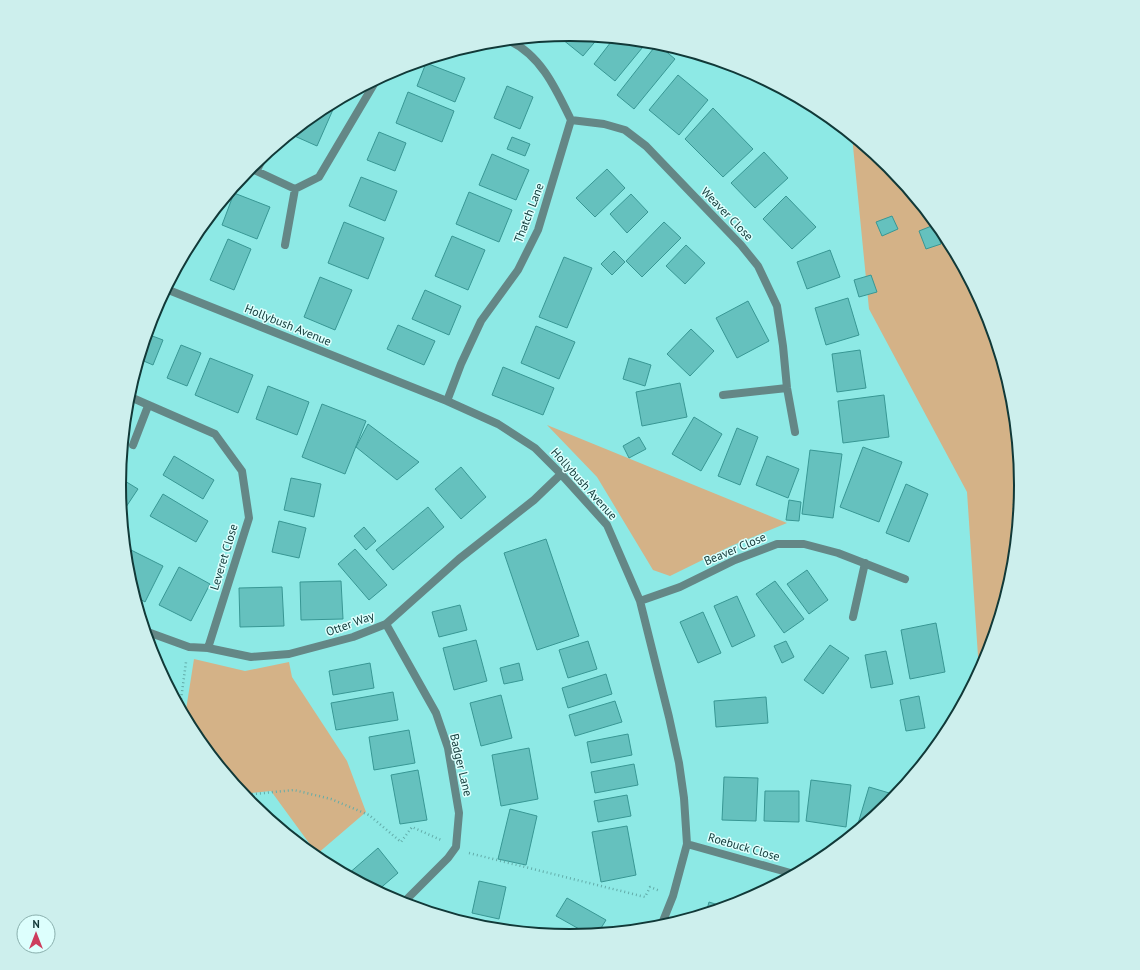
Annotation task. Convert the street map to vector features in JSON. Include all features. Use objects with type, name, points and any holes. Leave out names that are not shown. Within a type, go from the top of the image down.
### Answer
[{"type":"street","points":[[515,45],[531,56],[549,76],[571,120]]},
{"type":"street","points":[[295,189],[319,177],[372,88]]},
{"type":"street","name":"Weaver Close","points":[[571,120],[604,124],[625,130],[646,146],[741,245],[758,266],[777,306],[787,388],[795,432]]},
{"type":"street","name":"Thatch Lane","points":[[447,401],[461,364],[481,321],[518,270],[538,230],[571,120]]},
{"type":"street","points":[[256,171],[295,189]]},
{"type":"street","points":[[285,244],[295,189]]},
{"type":"street","name":"Hollybush Avenue","points":[[171,291],[447,401],[498,424],[535,448],[561,474],[607,525],[640,601],[679,762],[687,844],[673,896],[664,918]]},
{"type":"street","points":[[723,395],[787,388]]},
{"type":"street","name":"Leveret Close","points":[[135,399],[215,434],[242,471],[249,518],[208,648]]},
{"type":"street","points":[[133,445],[148,406]]},
{"type":"street","name":"Otter Way","points":[[152,634],[189,647],[208,648],[251,658],[289,654],[353,637],[386,624],[459,559],[528,504],[561,474]]},
{"type":"street","name":"Beaver Close","points":[[640,601],[680,587],[735,560],[777,544],[804,544],[838,553],[905,579]]},
{"type":"street","points":[[853,617],[865,563]]},
{"type":"street","name":"Badger Lane","points":[[386,624],[436,713],[448,748],[459,813],[456,846],[448,858],[408,898]]},
{"type":"street","name":"Roebuck Close","points":[[687,844],[788,872]]},
{"type":"path","points":[[181,699],[189,647]]},
{"type":"shaded area","points":[[853,143],[884,171],[904,192],[939,238],[955,263],[980,315],[999,370],[1010,427],[1013,456],[1013,514],[1010,543],[999,600],[978,659],[967,492],[869,309]]},
{"type":"shaded area","points":[[547,425],[787,523],[731,546],[670,576],[653,570],[597,477]]},
{"type":"shaded area","points":[[194,659],[245,671],[289,662],[292,677],[347,761],[366,812],[320,852],[310,844],[271,791],[250,793],[236,778],[201,732],[186,709]]},
{"type":"building","points":[[565,41],[595,42],[583,56]]},
{"type":"building","points":[[610,43],[642,47],[615,81],[594,64]]},
{"type":"building","points":[[653,49],[667,52],[675,59],[634,109],[617,95]]},
{"type":"building","points":[[429,64],[465,78],[455,102],[417,86],[425,66]]},
{"type":"building","points":[[678,75],[708,100],[679,135],[649,110]]},
{"type":"building","points":[[507,86],[533,97],[520,129],[494,118]]},
{"type":"building","points":[[408,92],[454,111],[442,142],[396,123]]},
{"type":"building","points":[[713,108],[753,149],[723,177],[685,139]]},
{"type":"building","points":[[333,110],[317,146],[296,136]]},
{"type":"building","points":[[379,132],[406,143],[395,171],[367,160]]},
{"type":"building","points":[[512,137],[530,144],[525,156],[507,149]]},
{"type":"building","points":[[764,152],[788,178],[755,208],[731,183]]},
{"type":"building","points":[[492,154],[529,170],[516,200],[479,185]]},
{"type":"building","points":[[607,169],[625,188],[595,217],[576,198]]},
{"type":"building","points":[[361,177],[397,191],[385,221],[349,206]]},
{"type":"building","points":[[469,192],[512,210],[499,242],[456,224]]},
{"type":"building","points":[[235,193],[270,207],[257,239],[222,225]]},
{"type":"building","points":[[631,194],[648,212],[627,233],[610,214]]},
{"type":"building","points":[[786,196],[816,227],[792,249],[763,219]]},
{"type":"building","points":[[892,216],[898,229],[882,236],[876,222]]},
{"type":"building","points":[[344,222],[384,238],[368,279],[328,263]]},
{"type":"building","points":[[664,222],[681,238],[642,277],[626,261]]},
{"type":"building","points":[[930,226],[939,237],[941,244],[926,249],[919,231]]},
{"type":"building","points":[[452,236],[485,250],[468,290],[435,276]]},
{"type":"building","points":[[228,239],[251,249],[234,290],[210,280]]},
{"type":"building","points":[[686,245],[705,263],[685,284],[666,266]]},
{"type":"building","points":[[830,250],[840,277],[807,289],[797,262]]},
{"type":"building","points":[[614,251],[625,262],[612,275],[601,264]]},
{"type":"building","points":[[564,257],[592,268],[567,328],[539,317]]},
{"type":"building","points":[[871,275],[877,292],[859,297],[854,280]]},
{"type":"building","points":[[320,277],[352,290],[335,330],[304,317]]},
{"type":"building","points":[[425,290],[461,306],[449,335],[412,319]]},
{"type":"building","points":[[848,298],[859,335],[826,345],[815,308]]},
{"type":"building","points":[[748,301],[769,341],[737,358],[716,318]]},
{"type":"building","points":[[398,325],[435,341],[424,365],[387,349]]},
{"type":"building","points":[[536,326],[575,342],[559,379],[521,363]]},
{"type":"building","points":[[691,329],[714,351],[690,376],[667,354]]},
{"type":"building","points":[[152,336],[163,340],[153,365],[144,361]]},
{"type":"building","points":[[181,345],[201,353],[187,386],[167,378]]},
{"type":"building","points":[[860,350],[866,388],[837,392],[832,354]]},
{"type":"building","points":[[210,358],[253,375],[238,413],[195,395]]},
{"type":"building","points":[[629,358],[651,365],[645,386],[623,379]]},
{"type":"building","points":[[503,367],[554,388],[543,415],[492,395]]},
{"type":"building","points":[[680,383],[687,417],[642,426],[636,392]]},
{"type":"building","points":[[268,386],[309,402],[297,435],[256,419]]},
{"type":"building","points":[[884,395],[889,437],[843,443],[838,401]]},
{"type":"building","points":[[322,404],[366,421],[345,474],[302,457]]},
{"type":"building","points":[[694,417],[722,434],[701,471],[672,454]]},
{"type":"building","points":[[368,424],[419,462],[397,480],[356,447]]},
{"type":"building","points":[[737,428],[758,437],[740,485],[718,476]]},
{"type":"building","points":[[639,437],[646,449],[629,458],[623,446]]},
{"type":"building","points":[[863,447],[902,462],[879,522],[840,507]]},
{"type":"building","points":[[810,450],[842,454],[833,518],[802,514]]},
{"type":"building","points":[[174,456],[214,480],[203,499],[163,475]]},
{"type":"building","points":[[767,456],[799,469],[788,498],[756,485]]},
{"type":"building","points":[[461,467],[486,497],[461,519],[435,489]]},
{"type":"building","points":[[291,478],[321,484],[314,517],[284,510]]},
{"type":"building","points":[[126,482],[138,489],[127,506]]},
{"type":"building","points":[[906,484],[928,494],[909,542],[886,533]]},
{"type":"building","points":[[163,494],[208,521],[196,542],[150,516]]},
{"type":"building","points":[[789,500],[801,502],[799,521],[786,520]]},
{"type":"building","points":[[428,507],[444,527],[393,570],[376,550]]},
{"type":"building","points":[[279,521],[306,528],[299,558],[272,552]]},
{"type":"building","points":[[364,527],[376,541],[366,550],[354,536]]},
{"type":"building","points":[[546,539],[579,636],[537,650],[504,553]]},
{"type":"building","points":[[355,549],[387,585],[369,600],[338,564]]},
{"type":"building","points":[[131,550],[163,566],[145,602],[141,600]]},
{"type":"building","points":[[179,567],[210,584],[191,621],[159,605]]},
{"type":"building","points":[[807,570],[828,600],[809,614],[787,584]]},
{"type":"building","points":[[341,581],[343,619],[301,620],[300,582]]},
{"type":"building","points":[[775,581],[804,619],[784,633],[756,594]]},
{"type":"building","points":[[282,587],[284,626],[240,627],[239,588]]},
{"type":"building","points":[[737,596],[755,636],[732,647],[714,606]]},
{"type":"building","points":[[460,605],[467,630],[439,637],[432,612]]},
{"type":"building","points":[[703,612],[721,653],[698,663],[680,622]]},
{"type":"building","points":[[936,623],[945,672],[910,679],[901,630]]},
{"type":"building","points":[[476,640],[487,681],[454,690],[443,648]]},
{"type":"building","points":[[588,641],[597,669],[568,678],[559,650]]},
{"type":"building","points":[[786,641],[794,657],[782,663],[774,646]]},
{"type":"building","points":[[830,645],[849,658],[823,694],[804,680]]},
{"type":"building","points":[[886,651],[893,684],[871,688],[865,655]]},
{"type":"building","points":[[370,663],[374,688],[333,695],[329,671]]},
{"type":"building","points":[[519,663],[523,680],[504,684],[500,668]]},
{"type":"building","points":[[606,674],[612,694],[568,708],[562,688]]},
{"type":"building","points":[[393,692],[398,720],[336,730],[331,703]]},
{"type":"building","points":[[501,695],[512,738],[481,746],[470,703]]},
{"type":"building","points":[[919,696],[925,728],[906,731],[900,700]]},
{"type":"building","points":[[766,697],[768,723],[716,727],[714,701]]},
{"type":"building","points":[[615,701],[622,722],[575,736],[569,715]]},
{"type":"building","points":[[409,730],[415,763],[374,770],[369,737]]},
{"type":"building","points":[[628,734],[632,755],[591,763],[587,742]]},
{"type":"building","points":[[529,748],[538,799],[501,806],[492,755]]},
{"type":"building","points":[[634,764],[638,785],[595,793],[591,772]]},
{"type":"building","points":[[418,770],[427,820],[400,824],[391,775]]},
{"type":"building","points":[[724,777],[758,778],[756,821],[722,820]]},
{"type":"building","points":[[811,780],[851,785],[846,827],[806,821]]},
{"type":"building","points":[[869,787],[890,793],[863,819],[858,823]]},
{"type":"building","points":[[765,791],[799,791],[799,822],[764,821]]},
{"type":"building","points":[[627,795],[631,816],[598,822],[594,801]]},
{"type":"building","points":[[510,809],[537,816],[526,865],[498,859]]},
{"type":"building","points":[[627,826],[636,875],[601,882],[592,832]]},
{"type":"building","points":[[378,848],[398,873],[382,887],[351,872]]},
{"type":"building","points":[[479,881],[506,887],[499,919],[472,913]]},
{"type":"building","points":[[567,898],[606,920],[601,928],[579,929],[556,916]]},
{"type":"building","points":[[709,902],[716,904],[713,905],[708,907]]}]
